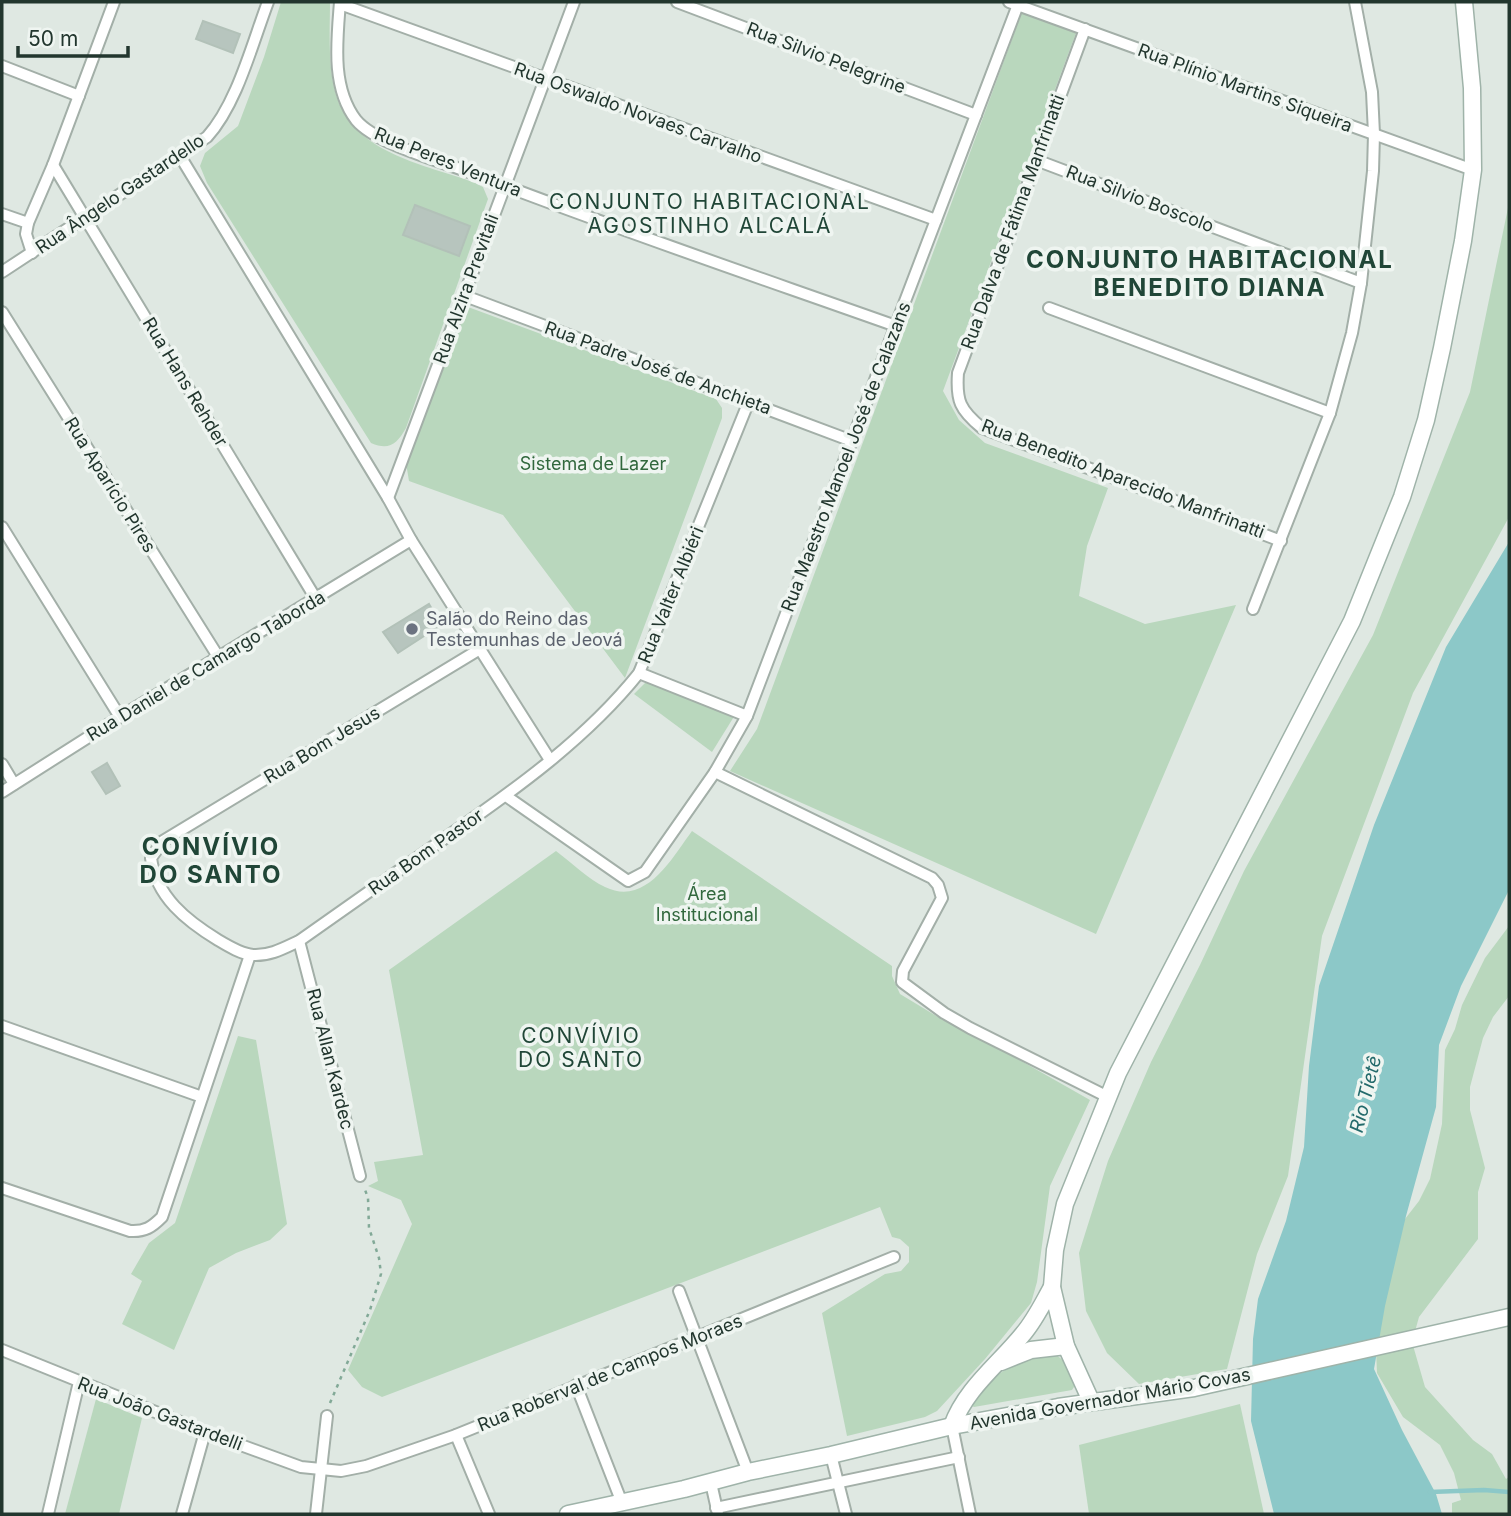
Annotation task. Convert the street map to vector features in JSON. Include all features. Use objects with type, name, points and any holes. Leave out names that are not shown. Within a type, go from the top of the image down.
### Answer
[{"type":"street","points":[[32,253],[26,234],[28,223],[53,165],[114,2]]},
{"type":"street","name":"Rua Ângelo Gastardello","points":[[2,271],[207,137],[228,106],[268,2]]},
{"type":"street","name":"Rua Alzira Previtali","points":[[388,498],[574,2]]},
{"type":"street","name":"Rua Silvio Pelegrine","points":[[677,2],[976,115]]},
{"type":"street","points":[[1253,609],[1330,413],[1352,332],[1361,282],[1373,170],[1374,134],[1372,92],[1355,2]]},
{"type":"street","points":[[1091,1401],[1066,1346],[1052,1287],[1055,1250],[1065,1204],[1108,1097],[1352,621],[1402,498],[1426,420],[1442,348],[1463,241],[1473,170],[1472,88],[1464,2]]},
{"type":"street","name":"Rua Oswaldo Novaes Carvalho","points":[[340,3],[544,80],[936,220]]},
{"type":"street","name":"Rua Peres Ventura","points":[[340,3],[337,69],[344,98],[357,121],[377,137],[504,186],[896,326]]},
{"type":"street","name":"Rua Maestro Manoel José de Calazans","points":[[506,796],[628,881],[645,872],[715,772],[747,716],[976,115],[1015,3]]},
{"type":"street","name":"Rua Plínio Martins Siqueira","points":[[1015,3],[1473,170]]},
{"type":"street","name":"Rua Dalva de Fátima Manfrinatti","points":[[966,415],[956,395],[957,373],[1085,29]]},
{"type":"street","points":[[2,66],[79,96]]},
{"type":"street","points":[[180,156],[411,540],[550,760]]},
{"type":"street","name":"Rua Silvio Boscolo","points":[[1036,160],[1361,282]]},
{"type":"street","name":"Rua Hans Rehder","points":[[53,165],[316,599]]},
{"type":"street","points":[[2,214],[28,223]]},
{"type":"street","name":"Rua Padre José de Anchieta","points":[[465,296],[852,441]]},
{"type":"street","points":[[1049,308],[1330,413]]},
{"type":"street","name":"Rua Aparício Pires","points":[[2,312],[219,657]]},
{"type":"street","name":"Rua Valter Albiéri","points":[[550,760],[621,696],[639,673],[748,401]]},
{"type":"street","name":"Rua Benedito Aparecido Manfrinatti","points":[[966,415],[982,428],[1281,541]]},
{"type":"street","points":[[2,527],[120,717]]},
{"type":"street","name":"Rua Daniel de Camargo Taborda","points":[[2,792],[411,540]]},
{"type":"street","name":"Rua Bom Jesus","points":[[250,955],[194,925],[178,911],[166,895],[153,869],[151,858],[163,841],[480,649]]},
{"type":"street","points":[[639,673],[747,716]]},
{"type":"street","name":"Rua Bom Pastor","points":[[250,955],[269,954],[299,941],[506,796],[550,760]]},
{"type":"street","points":[[2,764],[14,784]]},
{"type":"street","points":[[715,772],[932,878],[938,884],[942,898],[903,971],[902,982],[944,1013],[970,1028],[1108,1097]]},
{"type":"street","name":"Rua Allan Kardec","points":[[299,941],[360,1177]]},
{"type":"street","points":[[2,1188],[130,1231],[141,1232],[149,1229],[162,1217],[250,955]]},
{"type":"street","points":[[2,1026],[202,1097]]},
{"type":"street","name":"Rua Roberval de Campos Moraes","points":[[321,1469],[341,1471],[366,1466],[456,1435],[894,1257]]},
{"type":"street","points":[[970,1514],[952,1426],[967,1396],[1022,1335],[1037,1315],[1052,1287]]},
{"type":"street","points":[[679,1291],[748,1472]]},
{"type":"street","name":"Avenida Governador Mário Covas","points":[[568,1514],[952,1426],[1091,1401],[1194,1388],[1509,1317]]},
{"type":"street","points":[[993,1366],[1031,1350],[1066,1346]]},
{"type":"street","name":"Rua João Gastardelli","points":[[2,1350],[205,1432],[301,1466],[321,1469]]},
{"type":"street","points":[[48,1514],[79,1382]]},
{"type":"street","points":[[576,1385],[622,1503]]},
{"type":"street","points":[[316,1514],[327,1416]]},
{"type":"street","points":[[182,1514],[205,1432]]},
{"type":"street","points":[[456,1435],[489,1514]]},
{"type":"street","points":[[831,1455],[846,1514]]},
{"type":"street","points":[[711,1483],[717,1511],[959,1457]]},
{"type":"path","points":[[327,1416],[332,1397],[370,1310],[381,1274],[379,1258],[369,1228],[368,1198],[360,1177]]},
{"type":"green space","points":[[281,2],[330,2],[330,53],[335,92],[349,120],[362,134],[396,155],[483,187],[488,199],[406,428],[396,442],[388,446],[371,443],[207,183],[200,166],[205,153],[238,126]]},
{"type":"green space","points":[[1022,12],[1076,33],[943,391],[959,420],[985,443],[1108,488],[1087,546],[1079,596],[1145,624],[1236,605],[1096,934],[730,771],[757,729]]},
{"type":"green space","points":[[1509,203],[1509,517],[1413,693],[1322,936],[1288,1176],[1257,1254],[1227,1369],[1139,1384],[1107,1353],[1086,1311],[1079,1253],[1108,1161],[1151,1062],[1244,871],[1373,635],[1470,392]]},
{"type":"green space","name":"Sistema de Lazer","points":[[468,307],[716,399],[722,408],[722,418],[625,678],[503,515],[409,481],[406,463]]},
{"type":"green space","points":[[647,681],[735,715],[712,752],[634,694]]},
{"type":"green space","name":"Área Institucional","points":[[692,831],[892,966],[892,976],[900,994],[1090,1100],[1050,1186],[1037,1282],[1031,1303],[937,1411],[925,1417],[847,1436],[822,1313],[885,1274],[901,1271],[909,1262],[909,1247],[900,1239],[892,1237],[880,1207],[382,1397],[362,1387],[348,1370],[412,1224],[401,1200],[368,1186],[378,1181],[374,1162],[423,1155],[389,970],[556,851],[605,887],[620,891],[633,890],[656,877]]},
{"type":"green space","points":[[1509,926],[1509,996],[1493,1017],[1483,1038],[1470,1087],[1470,1110],[1485,1168],[1478,1192],[1478,1239],[1419,1317],[1412,1342],[1425,1387],[1473,1440],[1492,1454],[1506,1479],[1509,1477],[1509,1514],[1452,1514],[1452,1503],[1461,1500],[1454,1473],[1440,1445],[1403,1417],[1377,1373],[1373,1277],[1430,1179],[1442,1124],[1445,1050],[1462,1005],[1485,958]]},
{"type":"green space","points":[[238,1036],[256,1040],[287,1224],[270,1240],[236,1253],[209,1268],[174,1350],[122,1324],[142,1281],[131,1274],[149,1243],[175,1223]]},
{"type":"green space","points":[[1053,1353],[1071,1370],[1076,1384],[1072,1390],[974,1407],[970,1405],[986,1385],[1006,1370],[1028,1359]]},
{"type":"green space","points":[[96,1399],[142,1418],[119,1514],[65,1514]]},
{"type":"green space","points":[[1240,1404],[1264,1514],[1089,1514],[1079,1445]]},
{"type":"water","name":"Rio Tietê","points":[[1509,542],[1509,890],[1461,986],[1439,1045],[1436,1107],[1406,1216],[1385,1306],[1374,1369],[1436,1494],[1442,1514],[1274,1514],[1251,1421],[1253,1339],[1258,1299],[1286,1221],[1304,1147],[1309,1066],[1319,986],[1374,825],[1446,647]]},
{"type":"building","points":[[203,21],[240,34],[233,53],[196,39]]},
{"type":"building","points":[[415,205],[470,226],[459,256],[403,235]]},
{"type":"building","name":"Salão do Reino das Testemunhas de Jeová","points":[[429,604],[441,625],[398,653],[383,632]]},
{"type":"building","points":[[107,763],[120,786],[106,794],[92,772]]},
{"type":"waterway","points":[[1430,1492],[1509,1492]]},
{"type":"place","name":"Salão do Reino das Testemunhas de Jeová","points":[[412,629]]},
{"type":"district","name":"CONJUNTO HABITACIONAL AGOSTINHO ALCALÁ","points":[[710,214]]},
{"type":"district","name":"CONJUNTO HABITACIONAL BENEDITO DIANA","points":[[1210,274]]},
{"type":"district","name":"CONVÍVIO DO SANTO","points":[[211,861]]},
{"type":"district","name":"CONVÍVIO DO SANTO","points":[[581,1048]]}]
